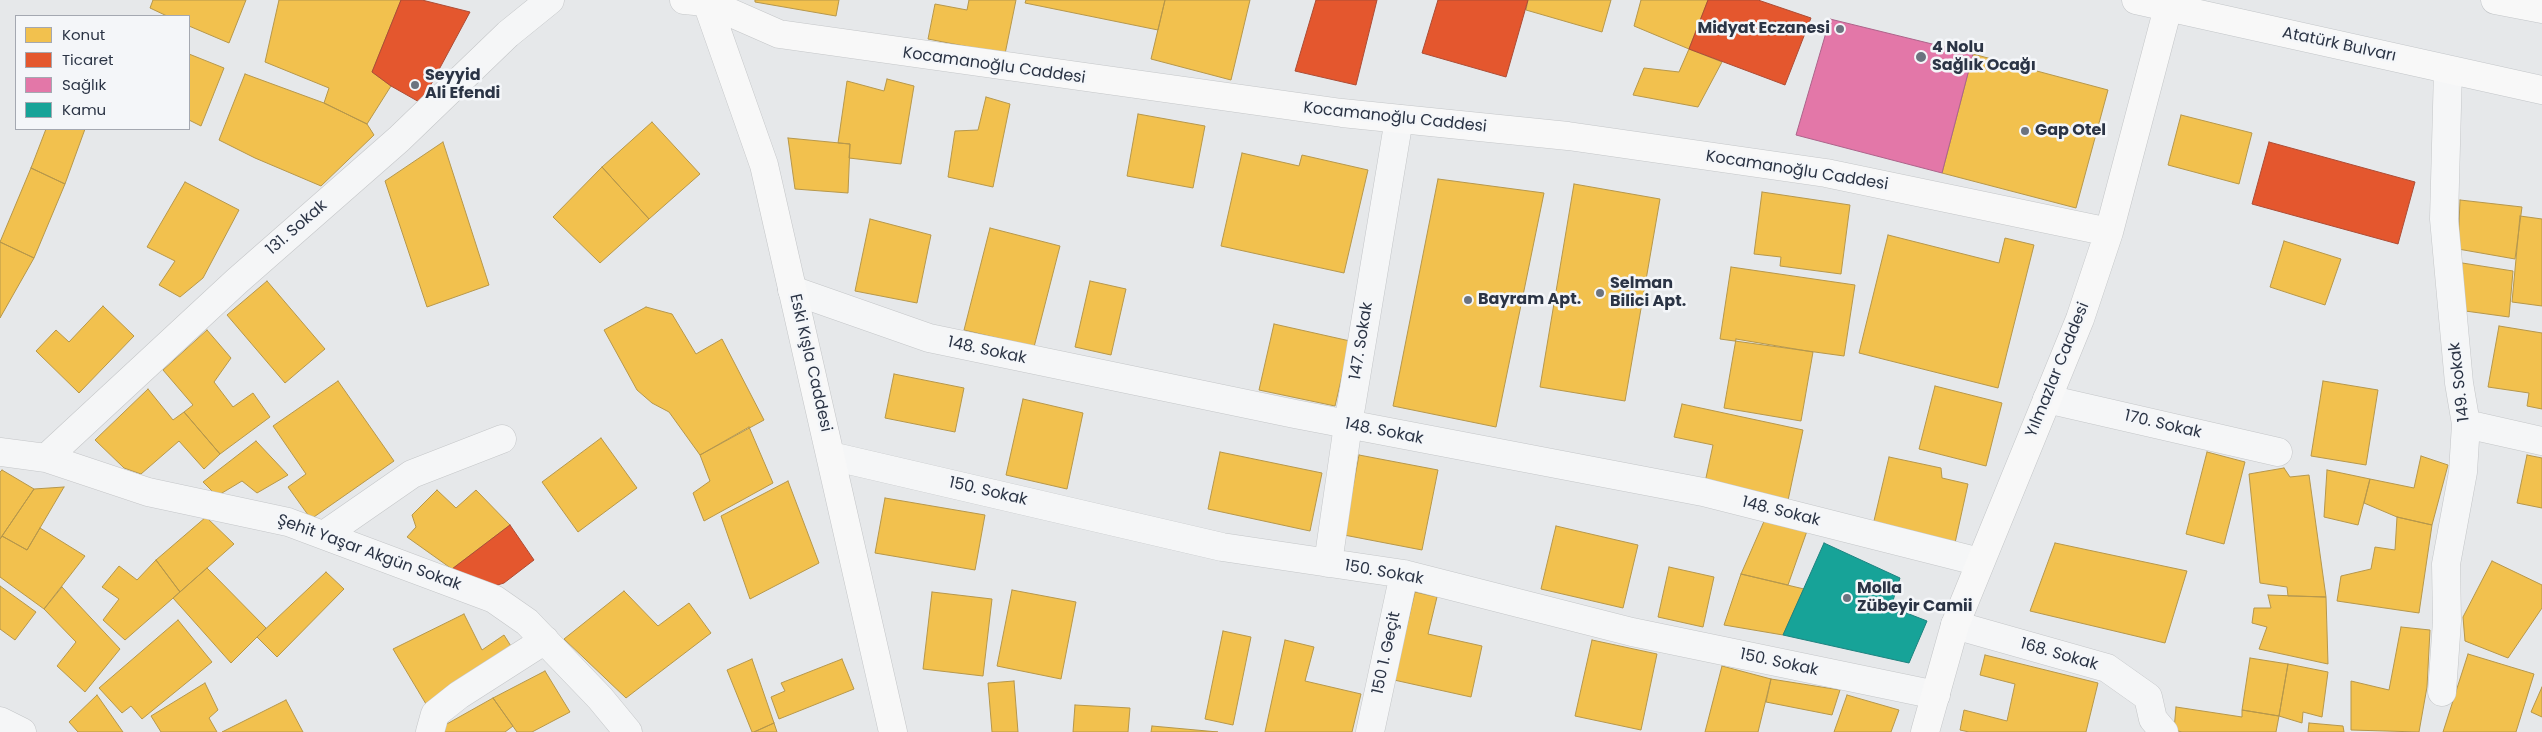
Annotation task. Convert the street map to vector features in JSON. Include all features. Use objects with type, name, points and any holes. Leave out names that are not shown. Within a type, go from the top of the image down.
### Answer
[{"type":"street","name":"131. Sokak","points":[[46,458],[237,281],[399,139],[508,34],[550,0]]},
{"type":"street","name":"Kocamanoğlu Caddesi","points":[[699,0],[779,34],[1013,69],[1399,119],[1568,136],[1826,173],[2109,232]]},
{"type":"street","name":"Eski Kışla Caddesi","points":[[699,0],[764,165],[894,732]]},
{"type":"street","name":"Atatürk Bulvarı","points":[[2136,0],[2169,4],[2448,70],[2542,90]]},
{"type":"street","points":[[2495,0],[2542,9]]},
{"type":"street","name":"Yılmazlar Caddesi","points":[[1925,732],[1955,625],[2080,319],[2109,232],[2169,4]]},
{"type":"street","name":"149. Sokak","points":[[2442,692],[2447,620],[2446,564],[2463,472],[2466,424],[2459,383],[2444,219],[2448,70]]},
{"type":"street","name":"147. Sokak","points":[[1328,563],[1348,425],[1399,119]]},
{"type":"street","name":"148. Sokak","points":[[792,290],[929,338],[1348,425],[1703,492],[1980,562]]},
{"type":"street","name":"170. Sokak","points":[[2047,399],[2278,452]]},
{"type":"street","points":[[2466,424],[2542,441]]},
{"type":"street","points":[[324,535],[412,474],[502,439]]},
{"type":"street","name":"Şehit Yaşar Akgün Sokak","points":[[0,452],[46,458],[148,492],[288,522],[494,600],[527,622],[628,732]]},
{"type":"street","name":"150. Sokak","points":[[832,456],[1222,547],[1404,574],[1632,632],[1936,695]]},
{"type":"street","name":"150 1. Geçit","points":[[1370,732],[1404,574]]},
{"type":"street","name":"168. Sokak","points":[[1955,625],[2107,668],[2148,697],[2153,719],[2164,732]]},
{"type":"street","points":[[430,732],[435,714],[459,695],[545,640]]},
{"type":"street","points":[[0,721],[22,732]]},
{"type":"building: Konut","points":[[153,0],[246,0],[229,43],[190,26],[190,15],[165,15],[150,8]]},
{"type":"building: Konut","points":[[279,0],[401,0],[372,72],[391,86],[367,124],[324,103],[329,88],[265,62]]},
{"type":"building: Konut","points":[[755,0],[839,0],[836,16],[755,2]]},
{"type":"building: Konut","points":[[969,0],[1016,0],[1005,54],[928,39],[935,4],[967,10]]},
{"type":"building: Konut","points":[[1026,0],[1165,0],[1158,30],[1025,3]]},
{"type":"building: Konut","points":[[1165,0],[1250,0],[1231,80],[1151,59]]},
{"type":"building: Konut","points":[[1528,0],[1611,0],[1602,32],[1526,10]]},
{"type":"building: Konut","points":[[1641,0],[1708,0],[1689,49],[1634,26]]},
{"type":"building: Konut","points":[[1689,49],[1722,62],[1698,107],[1633,95],[1644,68],[1679,72]]},
{"type":"building: Konut","points":[[190,54],[224,68],[201,126],[190,120]]},
{"type":"building: Konut","name":"Gap Otel","points":[[1973,54],[2108,90],[2076,208],[1942,173]]},
{"type":"building: Konut","points":[[245,74],[324,103],[367,124],[374,135],[321,186],[255,158],[219,140]]},
{"type":"building: Konut","points":[[887,79],[914,86],[901,164],[849,158],[850,144],[838,143],[847,81],[884,91]]},
{"type":"building: Konut","points":[[986,97],[1010,104],[993,187],[948,177],[955,131],[978,130]]},
{"type":"building: Konut","points":[[1138,114],[1205,126],[1193,188],[1127,176]]},
{"type":"building: Konut","points":[[2181,115],[2252,133],[2239,184],[2168,165]]},
{"type":"building: Konut","points":[[652,122],[700,174],[649,219],[602,167]]},
{"type":"building: Konut","points":[[46,130],[85,130],[65,184],[31,168]]},
{"type":"building: Konut","points":[[788,138],[850,144],[848,193],[795,189]]},
{"type":"building: Konut","points":[[443,142],[489,285],[427,307],[385,181]]},
{"type":"building: Konut","points":[[1242,153],[1299,166],[1302,155],[1368,170],[1344,273],[1221,246]]},
{"type":"building: Konut","points":[[602,167],[649,219],[600,263],[553,217]]},
{"type":"building: Konut","points":[[31,168],[65,184],[34,258],[0,242]]},
{"type":"building: Konut","name":"Bayram Apt.","points":[[1438,179],[1544,193],[1496,427],[1393,406]]},
{"type":"building: Konut","points":[[185,182],[239,210],[203,278],[180,297],[159,285],[175,261],[147,247]]},
{"type":"building: Konut","name":"Selman Bilici Apt.","points":[[1574,184],[1660,199],[1625,401],[1540,387]]},
{"type":"building: Konut","points":[[1762,192],[1850,205],[1841,274],[1780,266],[1781,257],[1754,254]]},
{"type":"building: Konut","points":[[2460,200],[2522,207],[2515,259],[2458,249]]},
{"type":"building: Konut","points":[[2520,216],[2542,219],[2542,306],[2512,302]]},
{"type":"building: Konut","points":[[870,219],[931,235],[917,303],[855,291]]},
{"type":"building: Konut","points":[[990,228],[1060,246],[1034,347],[964,330]]},
{"type":"building: Konut","points":[[1888,235],[1999,263],[2005,238],[2034,245],[1998,388],[1859,353]]},
{"type":"building: Konut","points":[[2284,241],[2341,259],[2325,305],[2270,287]]},
{"type":"building: Konut","points":[[0,242],[34,258],[0,318]]},
{"type":"building: Konut","points":[[2456,262],[2513,271],[2509,317],[2458,310]]},
{"type":"building: Konut","points":[[1731,267],[1855,285],[1844,356],[1720,339]]},
{"type":"building: Konut","points":[[267,281],[325,349],[285,383],[227,315]]},
{"type":"building: Konut","points":[[1090,281],[1126,289],[1111,355],[1075,347]]},
{"type":"building: Konut","points":[[103,306],[134,336],[79,393],[36,351],[56,330],[69,342]]},
{"type":"building: Konut","points":[[646,307],[672,314],[696,354],[722,339],[764,420],[700,455],[669,412],[652,403],[637,390],[604,330]]},
{"type":"building: Konut","points":[[1274,324],[1350,341],[1335,406],[1259,390]]},
{"type":"building: Konut","points":[[2499,326],[2542,333],[2542,409],[2527,406],[2529,393],[2488,387]]},
{"type":"building: Konut","points":[[207,330],[231,358],[214,382],[233,407],[253,393],[270,417],[220,454],[184,412],[193,405],[163,370]]},
{"type":"building: Konut","points":[[1736,339],[1813,352],[1801,421],[1724,408]]},
{"type":"building: Konut","points":[[894,374],[964,388],[955,432],[885,418]]},
{"type":"building: Konut","points":[[338,381],[394,461],[311,519],[288,487],[306,474],[273,426]]},
{"type":"building: Konut","points":[[2323,381],[2378,390],[2366,465],[2311,456]]},
{"type":"building: Konut","points":[[1935,386],[2002,403],[1986,466],[1919,449]]},
{"type":"building: Konut","points":[[148,389],[173,420],[184,412],[220,454],[204,469],[179,441],[141,474],[124,468],[95,440]]},
{"type":"building: Konut","points":[[1023,399],[1083,413],[1067,489],[1006,475]]},
{"type":"building: Konut","points":[[1682,404],[1803,430],[1787,505],[1704,487],[1713,445],[1674,437]]},
{"type":"building: Konut","points":[[749,427],[773,483],[704,521],[693,493],[710,481],[700,455]]},
{"type":"building: Konut","points":[[601,438],[637,488],[578,532],[542,482]]},
{"type":"building: Konut","points":[[256,441],[288,475],[257,493],[242,481],[217,496],[203,482]]},
{"type":"building: Konut","points":[[1220,452],[1322,473],[1310,531],[1208,509]]},
{"type":"building: Konut","points":[[2207,452],[2245,462],[2224,544],[2186,534]]},
{"type":"building: Konut","points":[[1359,455],[1438,470],[1422,550],[1344,535]]},
{"type":"building: Konut","points":[[2527,455],[2542,458],[2542,508],[2517,503]]},
{"type":"building: Konut","points":[[2421,456],[2448,465],[2432,525],[2397,517],[2364,503],[2370,479],[2414,488]]},
{"type":"building: Konut","points":[[1889,457],[1941,468],[1942,478],[1968,484],[1955,543],[1873,525]]},
{"type":"building: Konut","points":[[2284,468],[2290,477],[2309,475],[2326,597],[2288,596],[2287,587],[2260,583],[2249,474]]},
{"type":"building: Konut","points":[[2,470],[34,489],[0,539],[0,472]]},
{"type":"building: Konut","points":[[2327,470],[2370,479],[2358,525],[2324,517]]},
{"type":"building: Konut","points":[[788,481],[819,563],[750,599],[721,516]]},
{"type":"building: Konut","points":[[64,487],[27,550],[2,536],[34,489]]},
{"type":"building: Konut","points":[[437,490],[456,508],[476,490],[510,525],[452,569],[407,537],[416,527],[412,515]]},
{"type":"building: Konut","points":[[885,498],[985,515],[975,570],[875,553]]},
{"type":"building: Konut","points":[[206,517],[234,544],[180,592],[156,560]]},
{"type":"building: Konut","points":[[2397,517],[2432,525],[2419,613],[2337,601],[2341,576],[2371,569],[2375,547],[2395,550]]},
{"type":"building: Konut","points":[[1765,519],[1807,531],[1788,585],[1741,574]]},
{"type":"building: Konut","points":[[1556,526],[1638,545],[1623,608],[1541,589]]},
{"type":"building: Konut","points":[[40,528],[85,556],[44,609],[0,577],[0,539],[2,536],[27,550]]},
{"type":"building: Konut","points":[[2055,543],[2187,571],[2165,643],[2030,611]]},
{"type":"building: Konut","points":[[156,560],[180,592],[125,640],[103,620],[119,599],[102,587],[119,566],[137,580]]},
{"type":"building: Konut","points":[[2492,561],[2542,585],[2542,608],[2508,658],[2465,641],[2463,617]]},
{"type":"building: Konut","points":[[1669,567],[1714,577],[1703,627],[1658,617]]},
{"type":"building: Konut","points":[[207,568],[266,628],[231,663],[173,598]]},
{"type":"building: Konut","points":[[326,572],[344,589],[277,657],[257,637]]},
{"type":"building: Konut","points":[[1741,574],[1804,589],[1783,635],[1724,625]]},
{"type":"building: Konut","points":[[0,586],[36,612],[15,640],[0,629]]},
{"type":"building: Konut","points":[[62,587],[120,649],[85,692],[57,666],[76,642],[44,609]]},
{"type":"building: Konut","points":[[1012,590],[1076,602],[1061,679],[997,666]]},
{"type":"building: Konut","points":[[624,591],[658,626],[689,603],[711,633],[626,698],[564,639]]},
{"type":"building: Konut","points":[[932,592],[992,599],[983,676],[923,669]]},
{"type":"building: Konut","points":[[1415,592],[1437,597],[1428,634],[1482,646],[1471,697],[1394,680]]},
{"type":"building: Konut","points":[[2268,595],[2326,597],[2328,664],[2259,649],[2267,627],[2252,623],[2254,608],[2271,608]]},
{"type":"building: Konut","points":[[464,614],[482,650],[504,635],[514,651],[426,704],[393,649]]},
{"type":"building: Konut","points":[[178,620],[212,662],[142,719],[131,706],[122,713],[99,688]]},
{"type":"building: Konut","points":[[2401,627],[2430,630],[2427,687],[2419,732],[2351,730],[2351,681],[2389,690]]},
{"type":"building: Konut","points":[[1223,631],[1251,637],[1233,725],[1205,719]]},
{"type":"building: Konut","points":[[1285,640],[1314,647],[1305,681],[1361,694],[1352,732],[1265,732]]},
{"type":"building: Konut","points":[[1592,640],[1657,654],[1641,730],[1575,716]]},
{"type":"building: Konut","points":[[2468,654],[2534,674],[2516,732],[2443,732]]},
{"type":"building: Konut","points":[[1985,655],[2098,683],[2086,732],[1969,732],[1960,730],[1964,710],[2007,721],[2015,684],[1980,675]]},
{"type":"building: Konut","points":[[2250,658],[2288,664],[2279,716],[2242,710]]},
{"type":"building: Konut","points":[[752,659],[774,723],[754,732],[752,732],[727,670]]},
{"type":"building: Konut","points":[[842,659],[854,689],[779,719],[771,697],[785,691],[781,683]]},
{"type":"building: Konut","points":[[2288,664],[2328,672],[2322,717],[2303,712],[2302,723],[2279,716]]},
{"type":"building: Konut","points":[[1722,666],[1771,679],[1758,732],[1705,732]]},
{"type":"building: Konut","points":[[545,671],[570,712],[532,732],[517,732],[493,698]]},
{"type":"building: Konut","points":[[1771,679],[1840,690],[1832,715],[1766,702]]},
{"type":"building: Konut","points":[[1014,681],[1018,732],[992,732],[988,683]]},
{"type":"building: Konut","points":[[205,683],[218,710],[209,718],[217,732],[161,732],[151,716]]},
{"type":"building: Konut","points":[[2542,687],[2542,717],[2531,712]]},
{"type":"building: Konut","points":[[97,695],[123,732],[78,732],[69,722]]},
{"type":"building: Konut","points":[[1847,695],[1899,710],[1891,732],[1834,732]]},
{"type":"building: Konut","points":[[493,698],[513,726],[505,732],[444,732],[445,725]]},
{"type":"building: Konut","points":[[286,700],[303,732],[222,732]]},
{"type":"building: Konut","points":[[1075,705],[1130,708],[1128,732],[1073,732]]},
{"type":"building: Konut","points":[[2176,707],[2242,717],[2242,710],[2279,716],[2276,732],[2182,732],[2174,730]]},
{"type":"building: Konut","points":[[774,723],[777,732],[754,732]]},
{"type":"building: Konut","points":[[2309,723],[2343,726],[2344,732],[2308,732]]},
{"type":"building: Konut","points":[[1152,726],[1218,732],[1151,732]]},
{"type":"building: Ticaret","points":[[401,0],[422,0],[470,12],[421,103],[391,86],[372,72]]},
{"type":"building: Ticaret","points":[[1316,0],[1377,0],[1356,85],[1295,71]]},
{"type":"building: Ticaret","points":[[1438,0],[1528,0],[1506,77],[1422,53]]},
{"type":"building: Ticaret","points":[[1708,0],[1758,0],[1811,18],[1785,85],[1689,49]]},
{"type":"building: Ticaret","points":[[2269,142],[2415,182],[2398,244],[2252,204]]},
{"type":"building: Ticaret","points":[[510,525],[534,560],[504,583],[491,587],[452,569]]},
{"type":"building: Sağlık","points":[[1830,19],[1973,54],[1942,173],[1796,135]]},
{"type":"building: Kamu","name":"Molla Zübeyir Camii","points":[[1824,543],[1900,578],[1891,607],[1927,621],[1909,663],[1783,635]]},
{"type":"place","name":"Midyat Eczanesi","points":[[1840,29]]},
{"type":"place","name":"4 Nolu Sağlık Ocağı","points":[[1921,57]]},
{"type":"place","name":"Seyyid Ali Efendi","points":[[415,85]]},
{"type":"place","name":"Gap Otel","points":[[2025,131]]},
{"type":"place","name":"Selman Bilici Apt.","points":[[1600,293]]},
{"type":"place","name":"Bayram Apt.","points":[[1468,300]]},
{"type":"place","name":"Molla Zübeyir Camii","points":[[1847,598]]}]
